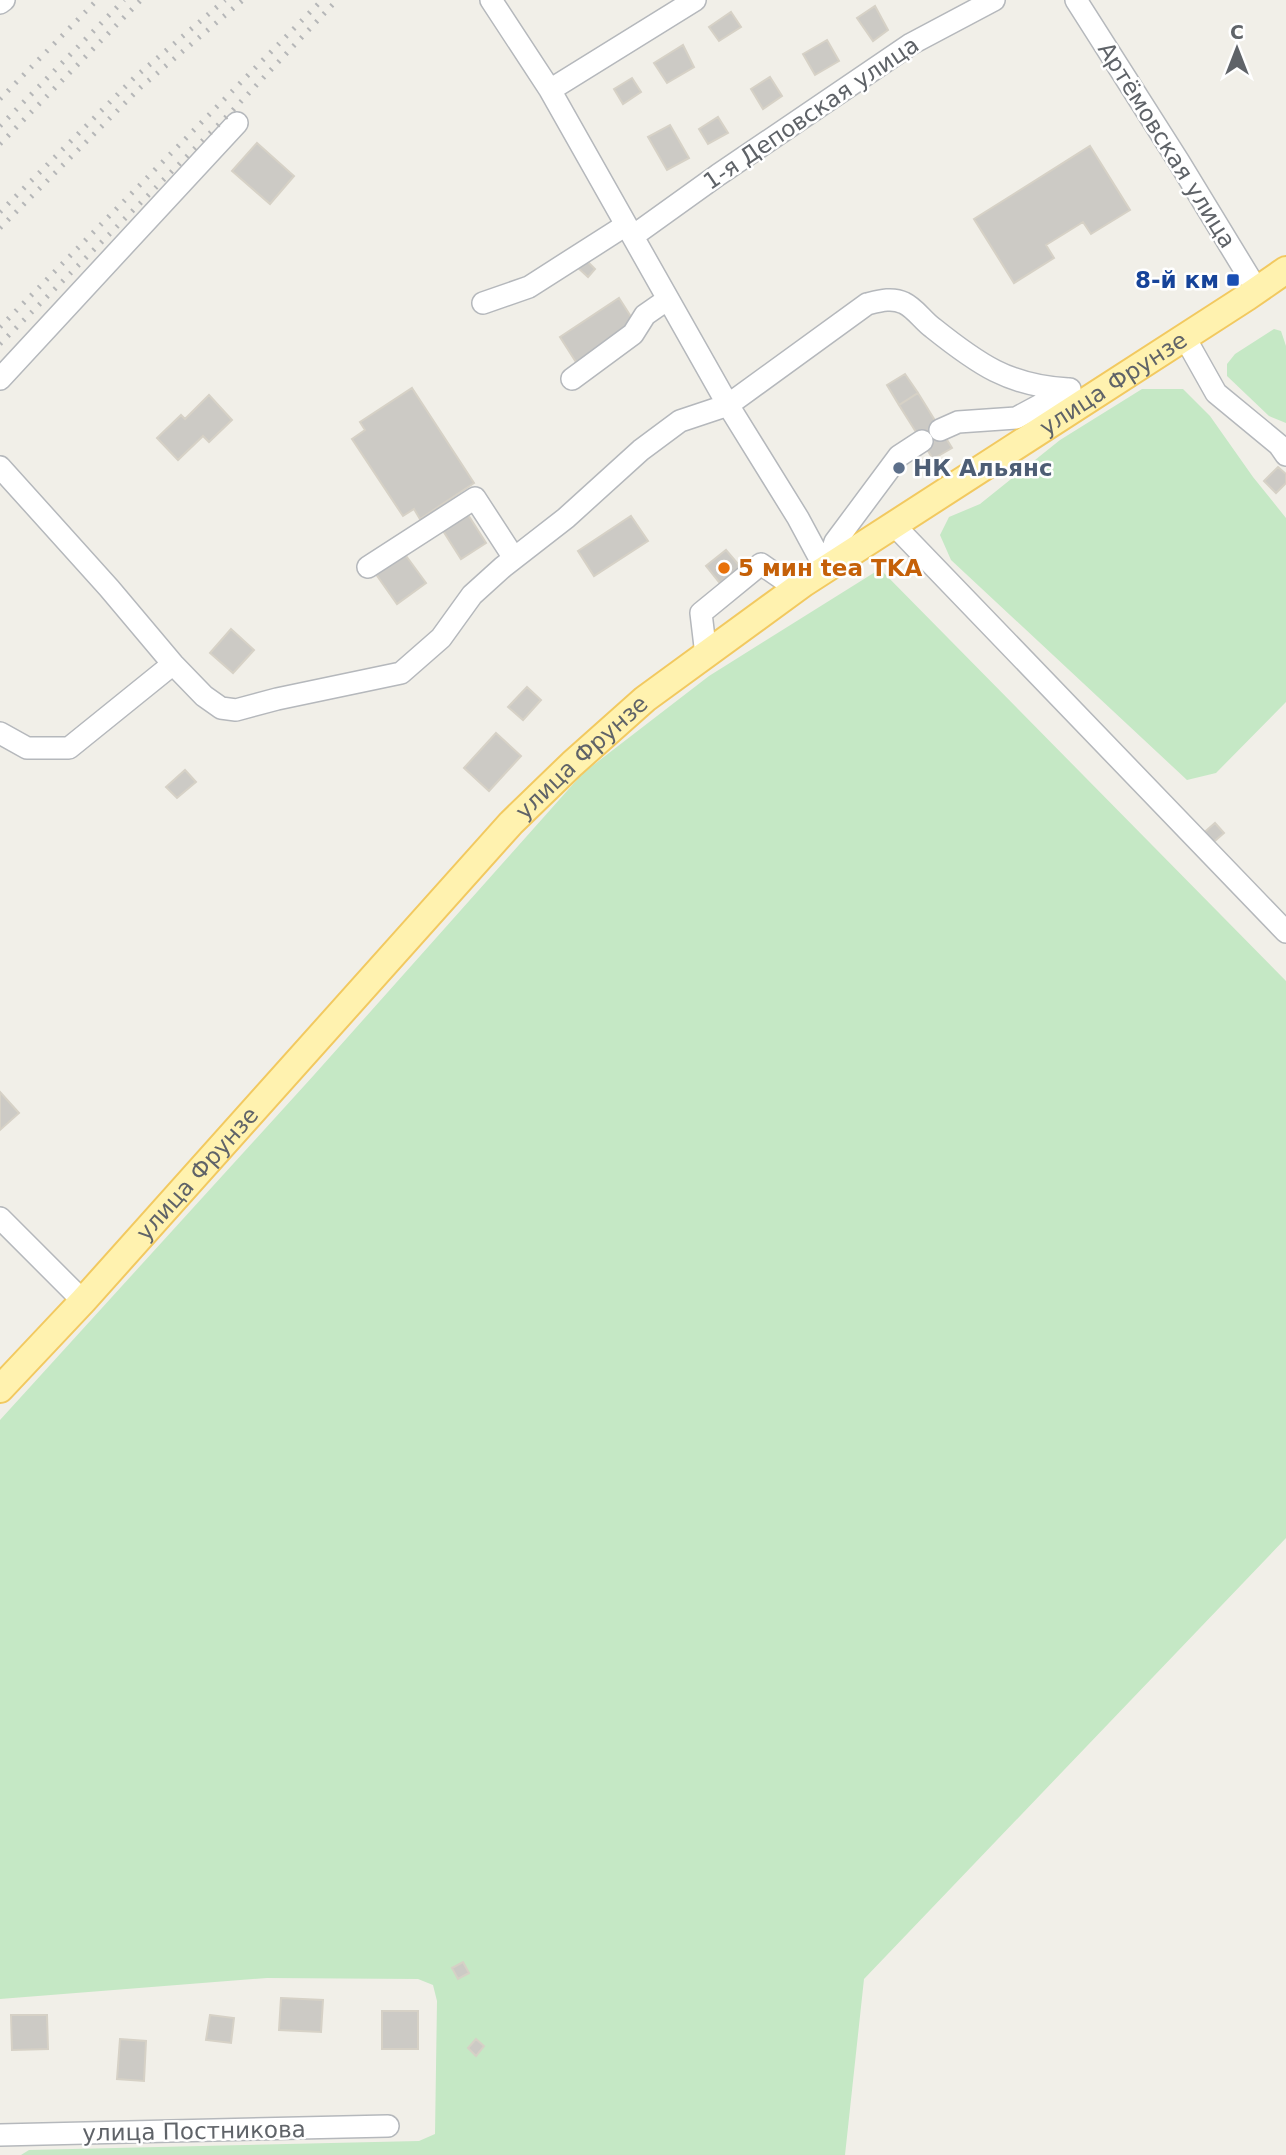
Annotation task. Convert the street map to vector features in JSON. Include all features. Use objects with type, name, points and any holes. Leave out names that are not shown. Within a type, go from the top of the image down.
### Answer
[{"type":"main road","name":"улица Фрунзе","points":[[0,1389],[83,1301],[511,823],[645,699],[797,589],[894,525],[1080,393],[1184,336],[1286,270]]},
{"type":"street","points":[[491,0],[550,90],[728,405],[798,518],[826,570]]},
{"type":"street","points":[[550,90],[695,0]]},
{"type":"street","name":"1-я Деповская улица","points":[[483,303],[528,287],[630,230],[718,175],[911,44],[994,0]]},
{"type":"street","name":"Артёмовская улица","points":[[1076,0],[1257,290]]},
{"type":"street","points":[[0,379],[237,123]]},
{"type":"street","points":[[572,379],[633,334],[645,315],[668,299]]},
{"type":"street","points":[[0,467],[204,696],[221,708],[236,710],[401,673],[441,638],[472,595],[566,518],[641,450],[680,421],[728,405],[867,304],[886,299],[904,303],[963,352],[1012,380],[1080,393]]},
{"type":"street","points":[[1184,336],[1216,393],[1284,447]]},
{"type":"street","points":[[826,570],[835,542],[899,456],[958,422],[1016,418],[1080,393]]},
{"type":"street","points":[[368,567],[475,498],[514,558]]},
{"type":"street","points":[[894,525],[1286,932]]},
{"type":"street","points":[[706,655],[701,613],[761,564],[797,589]]},
{"type":"street","points":[[0,733],[27,748],[69,748],[173,664]]},
{"type":"street","points":[[0,1218],[83,1301]]},
{"type":"street","name":"улица Постникова","points":[[0,2135],[388,2126]]},
{"type":"green space","points":[[1274,329],[1281,331],[1286,346],[1286,423],[1269,416],[1227,376],[1227,364],[1235,354]]},
{"type":"green space","points":[[1142,389],[1183,389],[1210,416],[1286,518],[1286,702],[1216,773],[1187,780],[951,560],[940,535],[949,517],[980,504],[1060,440]]},
{"type":"green space","points":[[880,569],[1286,981],[1286,1538],[864,1979],[845,2155],[21,2155],[29,2150],[419,2141],[435,2134],[437,2001],[433,1985],[418,1979],[267,1978],[0,1999],[0,1420],[314,1075],[583,773],[709,676]]},
{"type":"building","points":[[875,6],[888,30],[873,41],[857,18]]},
{"type":"building","points":[[731,12],[741,27],[719,41],[709,27]]},
{"type":"building","points":[[827,40],[839,61],[815,75],[803,54]]},
{"type":"building","points":[[683,45],[694,67],[667,83],[654,63]]},
{"type":"building","points":[[770,77],[782,96],[763,109],[751,89]]},
{"type":"building","points":[[632,78],[641,92],[623,104],[614,89]]},
{"type":"building","points":[[718,117],[728,133],[708,144],[699,129]]},
{"type":"building","points":[[670,125],[689,158],[667,170],[648,137]]},
{"type":"building","points":[[257,143],[294,176],[270,204],[232,171]]},
{"type":"building","points":[[1090,146],[1130,210],[1091,234],[1083,222],[1046,245],[1054,258],[1014,283],[974,219]]},
{"type":"building","points":[[584,258],[595,269],[588,277],[577,267]]},
{"type":"building","points":[[619,298],[635,323],[576,362],[560,337]]},
{"type":"building","points":[[905,374],[918,393],[899,405],[887,385]]},
{"type":"building","points":[[412,388],[474,483],[420,519],[414,509],[403,516],[352,439],[365,430],[360,422]]},
{"type":"building","points":[[918,393],[952,448],[933,459],[899,405]]},
{"type":"building","points":[[209,395],[232,420],[209,442],[203,436],[178,460],[157,438],[181,415],[185,419]]},
{"type":"building","points":[[1278,467],[1286,474],[1286,483],[1276,493],[1264,481]]},
{"type":"building","points":[[465,510],[486,543],[461,559],[440,526]]},
{"type":"building","points":[[631,516],[648,541],[594,576],[578,551]]},
{"type":"building","points":[[401,549],[426,583],[397,604],[373,570]]},
{"type":"building","name":"5 мин tea TKA","points":[[726,550],[743,570],[723,587],[706,566]]},
{"type":"building","points":[[231,629],[254,650],[233,673],[210,653]]},
{"type":"building","points":[[527,687],[541,700],[523,720],[508,707]]},
{"type":"building","points":[[496,733],[521,756],[489,791],[464,768]]},
{"type":"building","points":[[185,770],[196,782],[177,798],[166,787]]},
{"type":"building","points":[[1215,823],[1224,833],[1209,846],[1200,836]]},
{"type":"building","points":[[0,1092],[19,1113],[0,1130]]},
{"type":"building","points":[[463,1962],[469,1973],[458,1979],[452,1968]]},
{"type":"building","points":[[281,1998],[323,2000],[321,2032],[279,2030]]},
{"type":"building","points":[[382,2011],[418,2011],[418,2049],[382,2049]]},
{"type":"building","points":[[11,2015],[47,2015],[48,2049],[12,2050]]},
{"type":"building","points":[[210,2015],[234,2018],[231,2043],[206,2040]]},
{"type":"building","points":[[120,2039],[146,2041],[144,2081],[117,2079]]},
{"type":"building","points":[[476,2039],[484,2046],[476,2056],[468,2048]]},
{"type":"railway","points":[[0,99],[97,0]]},
{"type":"railway","points":[[0,126],[124,0]]},
{"type":"railway","points":[[0,144],[141,0]]},
{"type":"railway","points":[[0,212],[134,78],[225,0]]},
{"type":"railway","points":[[0,228],[141,87],[243,0]]},
{"type":"railway","points":[[0,327],[322,0]]},
{"type":"railway","points":[[0,344],[231,112],[337,0]]},
{"type":"place","name":"8-й км","points":[[1233,280]]},
{"type":"place","name":"НК Альянс","points":[[899,468]]},
{"type":"place","name":"5 мин tea TKA","points":[[724,568]]}]
